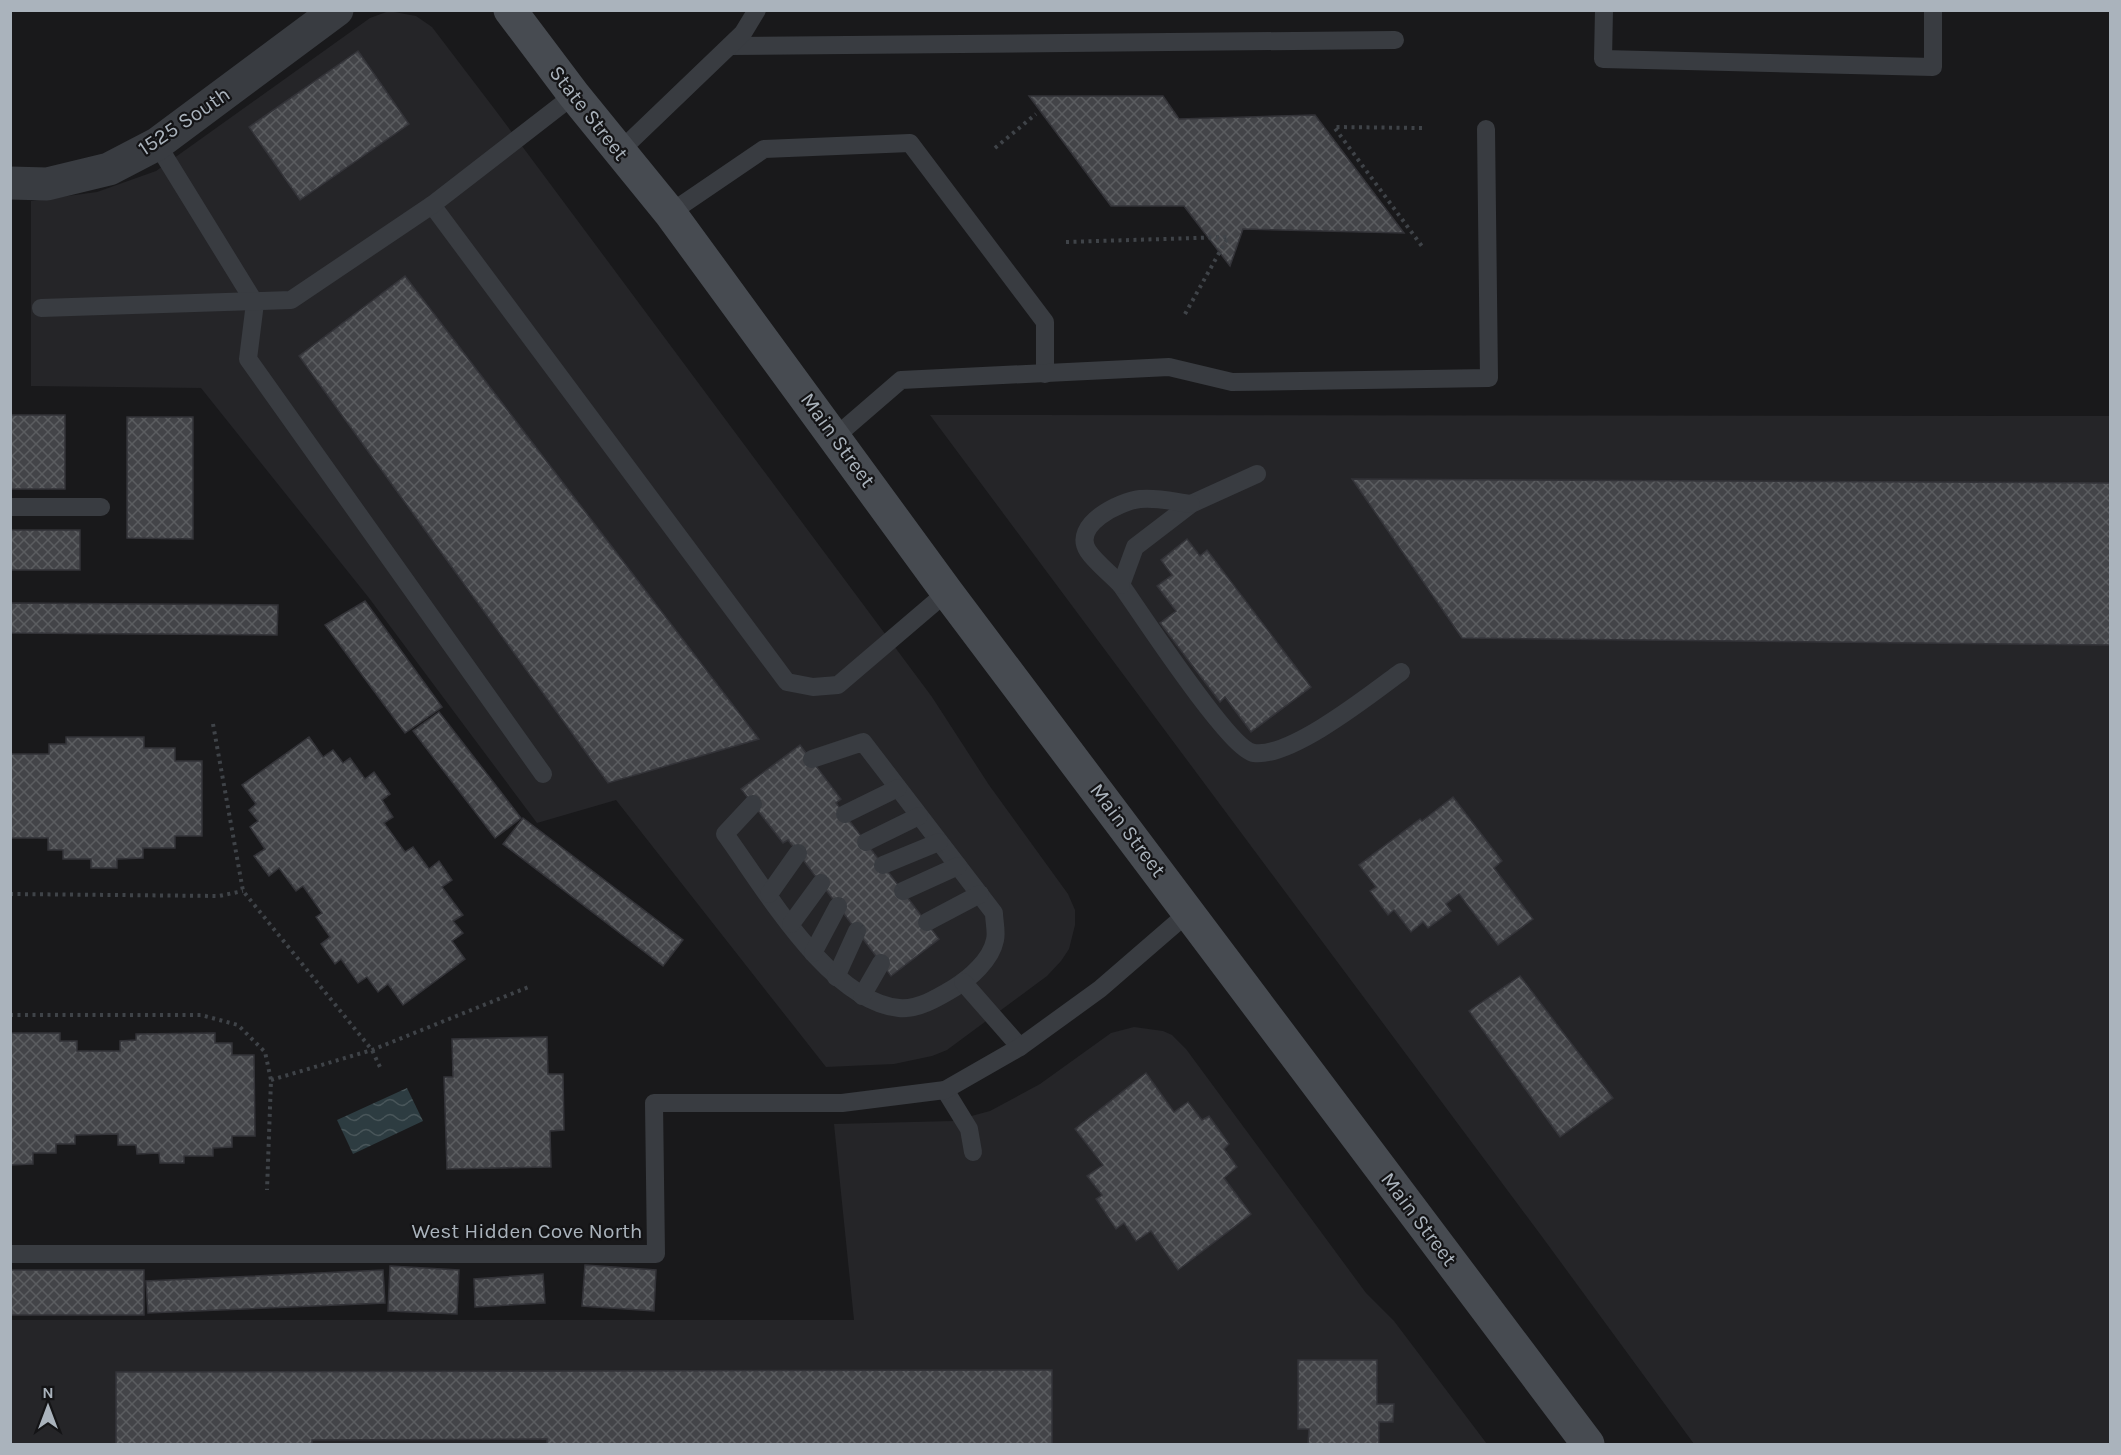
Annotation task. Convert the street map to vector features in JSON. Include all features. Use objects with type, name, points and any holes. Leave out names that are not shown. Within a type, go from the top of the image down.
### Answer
[{"type":"main road","name":"State Street","points":[[510,10],[574,95],[670,213]]},
{"type":"main road","name":"Main Street","points":[[670,213],[947,592],[1588,1444]]},
{"type":"street","name":"1525 South","points":[[10,183],[46,183],[109,168],[157,144],[338,10]]},
{"type":"lane","points":[[620,152],[743,33],[757,10]]},
{"type":"lane","points":[[1604,10],[1603,59],[1933,67],[1933,10]]},
{"type":"lane","points":[[730,46],[1395,40]]},
{"type":"lane","points":[[41,308],[255,303],[291,300],[432,205],[574,95]]},
{"type":"lane","points":[[835,437],[901,380],[1169,368],[1232,382],[1490,378],[1486,129]]},
{"type":"lane","points":[[670,213],[764,149],[910,143],[1045,322],[1045,374]]},
{"type":"lane","points":[[157,144],[255,303],[248,359],[543,774]]},
{"type":"lane","points":[[432,205],[787,682],[813,687],[838,685],[947,592]]},
{"type":"lane","points":[[1121,585],[1135,547],[1191,504],[1257,474]]},
{"type":"lane","points":[[1191,504],[1139,499],[1108,509],[1092,523],[1086,536],[1087,550],[1121,585],[1217,720],[1242,748],[1253,753],[1284,748],[1300,740],[1401,672]]},
{"type":"lane","points":[[10,507],[101,507]]},
{"type":"lane","points":[[753,804],[725,834],[813,953],[836,977],[862,996],[900,1009],[933,1001],[963,982],[986,960],[995,940],[994,913],[863,742],[812,759]]},
{"type":"lane","points":[[845,814],[898,788]]},
{"type":"lane","points":[[866,842],[919,816]]},
{"type":"lane","points":[[883,865],[939,842]]},
{"type":"lane","points":[[769,894],[798,853]]},
{"type":"lane","points":[[903,891],[958,866]]},
{"type":"lane","points":[[791,924],[821,883]]},
{"type":"lane","points":[[927,922],[980,894]]},
{"type":"lane","points":[[813,953],[838,906]]},
{"type":"lane","name":"West Hidden Cove North","points":[[10,1254],[656,1254],[654,1103],[843,1103],[945,1090],[1020,1047],[1100,989],[1190,912]]},
{"type":"lane","points":[[836,977],[857,931]]},
{"type":"lane","points":[[862,996],[881,963]]},
{"type":"lane","points":[[963,982],[1020,1047]]},
{"type":"lane","points":[[945,1090],[969,1129],[974,1152]]},
{"type":"path","points":[[994,148],[1036,114]]},
{"type":"path","points":[[1422,128],[1334,127],[1424,249]]},
{"type":"path","points":[[1066,242],[1228,237],[1185,314]]},
{"type":"path","points":[[213,724],[243,891],[372,1050],[380,1067]]},
{"type":"path","points":[[10,894],[219,896],[243,891]]},
{"type":"path","points":[[271,1080],[372,1050],[531,986]]},
{"type":"path","points":[[10,1015],[201,1016],[238,1025],[265,1052],[271,1080],[267,1190]]},
{"type":"shaded area","points":[[389,11],[416,16],[432,27],[932,697],[989,785],[1068,894],[1075,910],[1075,925],[1069,949],[1061,961],[1047,976],[947,1050],[932,1056],[894,1064],[826,1067],[616,800],[537,823],[369,598],[201,388],[31,386],[31,201],[97,192],[156,171],[370,18]]},
{"type":"shaded area","points":[[930,415],[2110,416],[2110,1444],[1694,1444]]},
{"type":"shaded area","points":[[1134,1027],[1163,1031],[1172,1035],[1186,1049],[1366,1293],[1394,1321],[1487,1444],[11,1444],[10,1320],[854,1320],[834,1124],[953,1121],[990,1111],[1040,1084],[1111,1033]]},
{"type":"water","points":[[407,1088],[423,1121],[353,1154],[337,1120]]},
{"type":"building","points":[[358,51],[409,124],[300,200],[249,127]]},
{"type":"building","points":[[1029,96],[1163,96],[1179,119],[1315,115],[1404,233],[1243,229],[1230,266],[1184,206],[1111,206]]},
{"type":"building","points":[[405,276],[759,739],[608,783],[299,356]]},
{"type":"building","points":[[10,415],[65,415],[65,489],[10,489]]},
{"type":"building","points":[[127,417],[193,417],[193,539],[127,538]]},
{"type":"building","points":[[1352,479],[2110,483],[2110,645],[1462,638]]},
{"type":"building","points":[[10,530],[80,530],[80,570],[10,570]]},
{"type":"building","points":[[1187,539],[1200,556],[1207,550],[1311,687],[1251,732],[1225,697],[1220,702],[1160,623],[1176,611],[1157,586],[1172,575],[1161,560]]},
{"type":"building","points":[[365,601],[442,707],[405,733],[325,625]]},
{"type":"building","points":[[10,603],[278,605],[277,635],[10,633]]},
{"type":"building","points":[[439,712],[521,818],[495,838],[413,731]]},
{"type":"building","points":[[66,737],[144,737],[144,748],[175,748],[175,761],[202,761],[202,836],[175,836],[175,848],[143,848],[143,858],[117,859],[117,868],[91,868],[91,859],[63,859],[63,850],[48,850],[48,838],[10,838],[10,754],[49,754],[49,744],[66,744]]},
{"type":"building","points":[[309,737],[323,757],[333,750],[343,763],[350,758],[365,779],[374,772],[390,794],[382,800],[393,817],[384,823],[405,852],[413,847],[429,869],[439,861],[452,880],[442,887],[463,915],[453,921],[463,933],[452,941],[465,959],[403,1005],[388,984],[378,992],[367,977],[358,983],[341,959],[335,964],[321,944],[330,937],[316,917],[322,913],[303,886],[296,891],[279,868],[269,876],[254,856],[265,849],[250,827],[258,821],[249,810],[256,804],[242,785]]},
{"type":"building","points":[[800,745],[841,799],[836,803],[939,939],[891,976],[788,840],[783,843],[741,789]]},
{"type":"building","points":[[1453,797],[1502,861],[1494,868],[1533,919],[1498,945],[1459,894],[1446,904],[1451,911],[1428,928],[1423,922],[1411,932],[1394,910],[1388,915],[1370,891],[1376,887],[1359,865]]},
{"type":"building","points":[[523,818],[683,940],[663,966],[503,844]]},
{"type":"building","points":[[1520,976],[1613,1098],[1560,1137],[1469,1011]]},
{"type":"building","points":[[10,1033],[60,1033],[60,1041],[77,1041],[77,1051],[120,1051],[120,1041],[136,1040],[136,1034],[215,1033],[215,1043],[232,1043],[232,1055],[254,1055],[255,1136],[232,1136],[232,1147],[213,1148],[213,1156],[184,1156],[184,1163],[160,1163],[159,1153],[137,1154],[136,1145],[118,1145],[118,1134],[75,1135],[75,1144],[56,1144],[56,1153],[33,1153],[33,1164],[10,1165]]},
{"type":"building","points":[[547,1037],[548,1074],[563,1074],[564,1130],[550,1131],[551,1167],[447,1169],[444,1077],[453,1077],[452,1039]]},
{"type":"building","points":[[1146,1073],[1174,1112],[1188,1102],[1202,1120],[1209,1116],[1229,1144],[1224,1149],[1237,1167],[1224,1178],[1251,1214],[1178,1270],[1151,1231],[1136,1241],[1124,1223],[1116,1229],[1096,1199],[1102,1195],[1087,1176],[1103,1165],[1075,1129]]},
{"type":"building","points":[[585,1265],[656,1270],[654,1311],[582,1306]]},
{"type":"building","points":[[390,1266],[459,1270],[457,1314],[388,1311]]},
{"type":"building","points":[[10,1270],[144,1270],[144,1315],[10,1315]]},
{"type":"building","points":[[383,1270],[385,1303],[148,1313],[146,1281]]},
{"type":"building","points":[[543,1274],[545,1303],[475,1307],[474,1279]]},
{"type":"building","points":[[1298,1360],[1377,1360],[1377,1404],[1394,1404],[1393,1422],[1379,1422],[1379,1444],[1308,1444],[1309,1429],[1298,1429]]},
{"type":"building","points":[[1052,1370],[1052,1444],[547,1444],[547,1439],[312,1440],[312,1444],[116,1444],[116,1372]]}]
